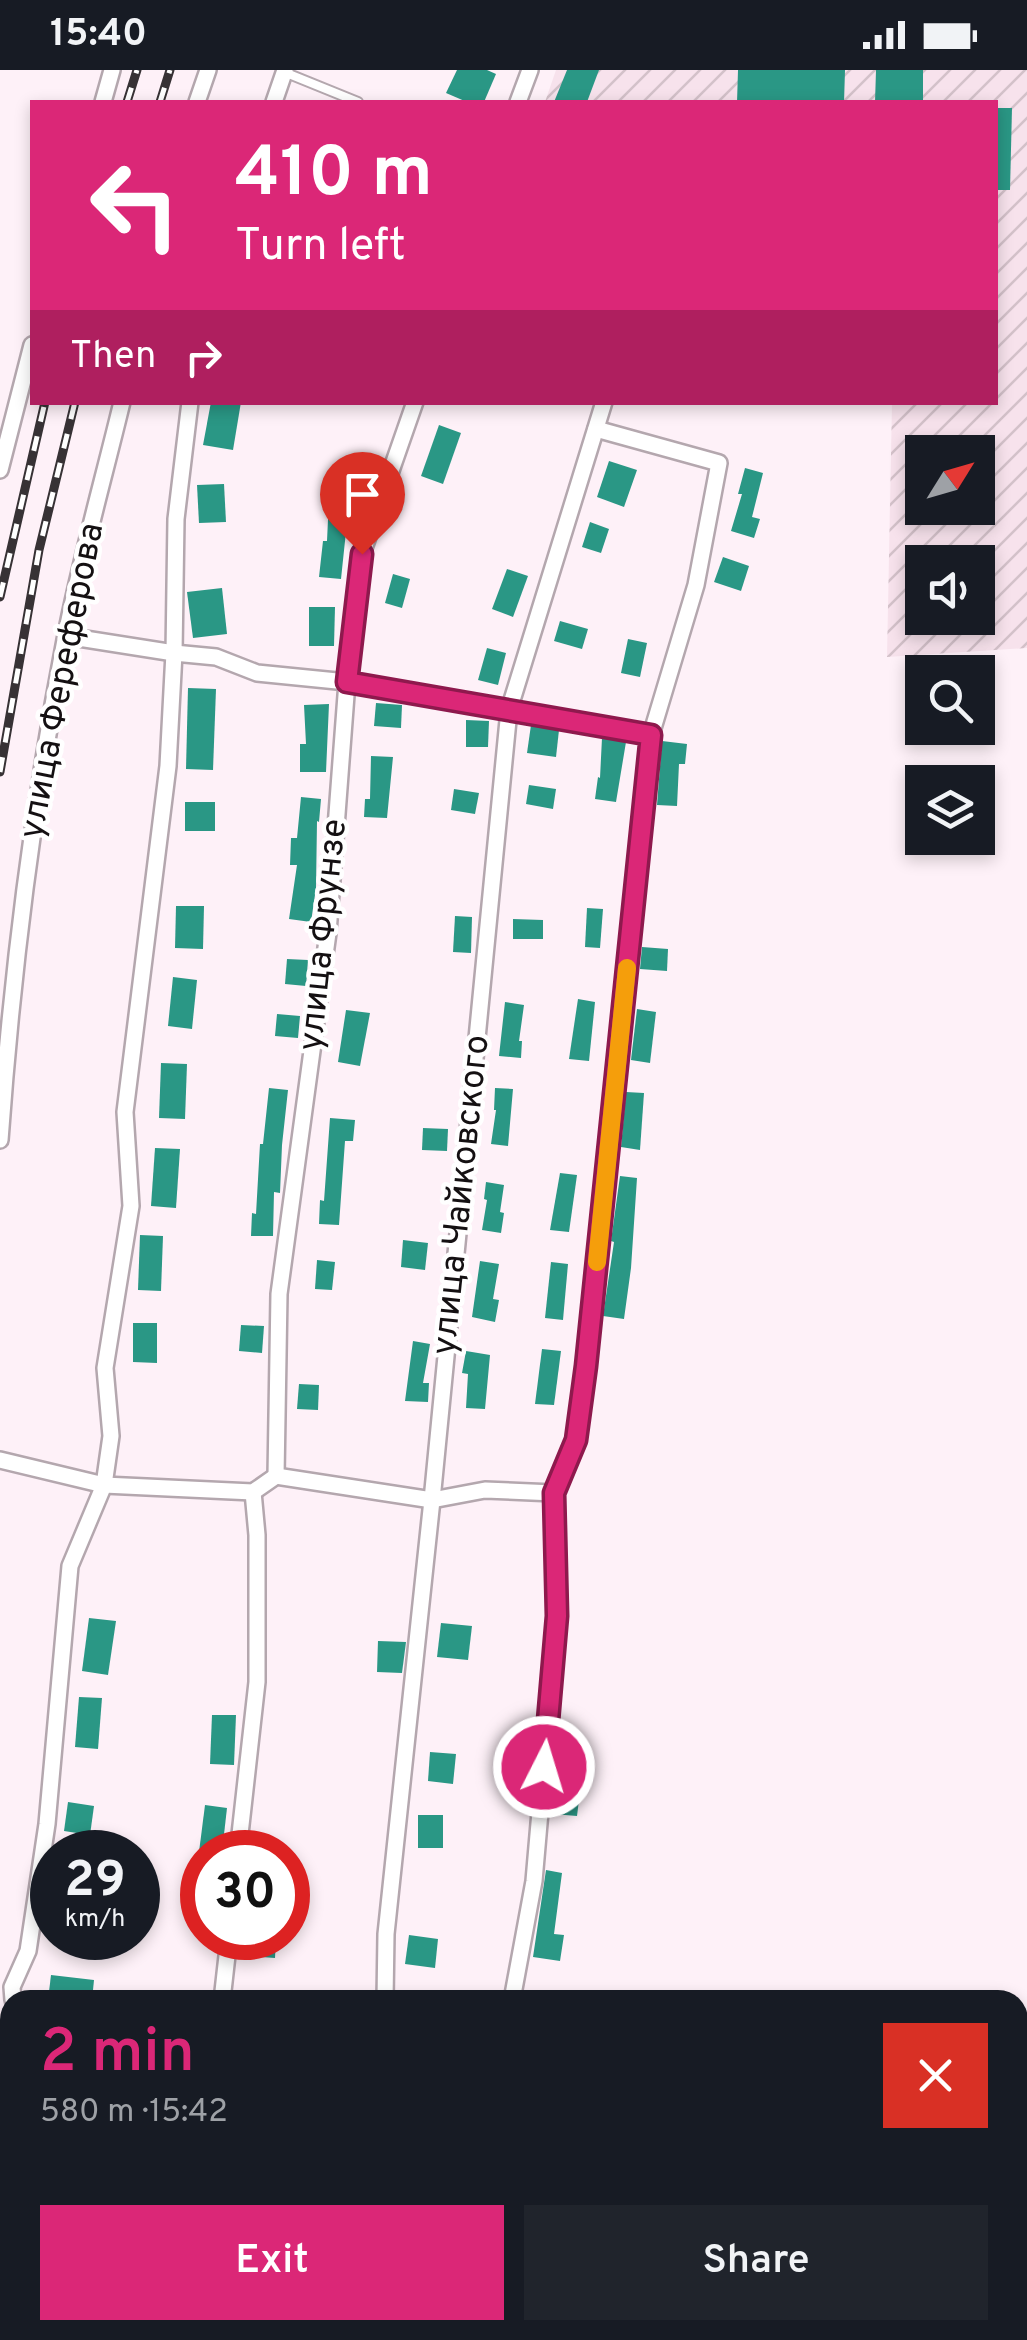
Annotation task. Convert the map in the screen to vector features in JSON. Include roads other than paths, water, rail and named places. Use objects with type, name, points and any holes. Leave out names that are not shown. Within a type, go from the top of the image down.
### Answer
[{"type":"street","points":[[104,100],[112,70]]},
{"type":"street","points":[[199,100],[208,70]]},
{"type":"street","points":[[519,100],[530,70]]},
{"type":"street","points":[[275,100],[284,71]]},
{"type":"street","points":[[0,470],[30,352]]},
{"type":"street","name":"улица Фереферова","points":[[0,1140],[6,1054],[35,810],[66,636],[121,405]]},
{"type":"street","points":[[12,1990],[28,1950],[46,1824],[70,1566],[104,1485],[110,1436],[104,1368],[131,1206],[124,1112],[168,766],[176,519],[190,405]]},
{"type":"street","name":"улица Фрунзе","points":[[276,1476],[280,1294],[328,933],[347,682],[362,554],[414,405]]},
{"type":"street","name":"улица Чайковского","points":[[385,1990],[386,1934],[508,710],[603,405]]},
{"type":"street","points":[[514,1990],[534,1881],[556,1635],[554,1493],[576,1440],[586,1366],[651,735],[696,586],[718,463],[596,430]]},
{"type":"street","points":[[66,636],[216,657],[257,673],[347,682],[651,735]]},
{"type":"street","points":[[0,1460],[104,1485],[252,1492],[276,1476],[432,1500],[485,1490],[554,1493]]},
{"type":"street","points":[[240,1830],[257,1682],[258,1536],[252,1492]]},
{"type":"street","points":[[223,1990],[227,1960]]},
{"type":"lane","points":[[284,71],[353,100]]},
{"type":"railway","points":[[128,100],[137,70]]},
{"type":"railway","points":[[161,100],[170,70]]},
{"type":"railway","points":[[0,597],[44,405]]},
{"type":"railway","points":[[0,772],[39,550],[74,405]]}]
